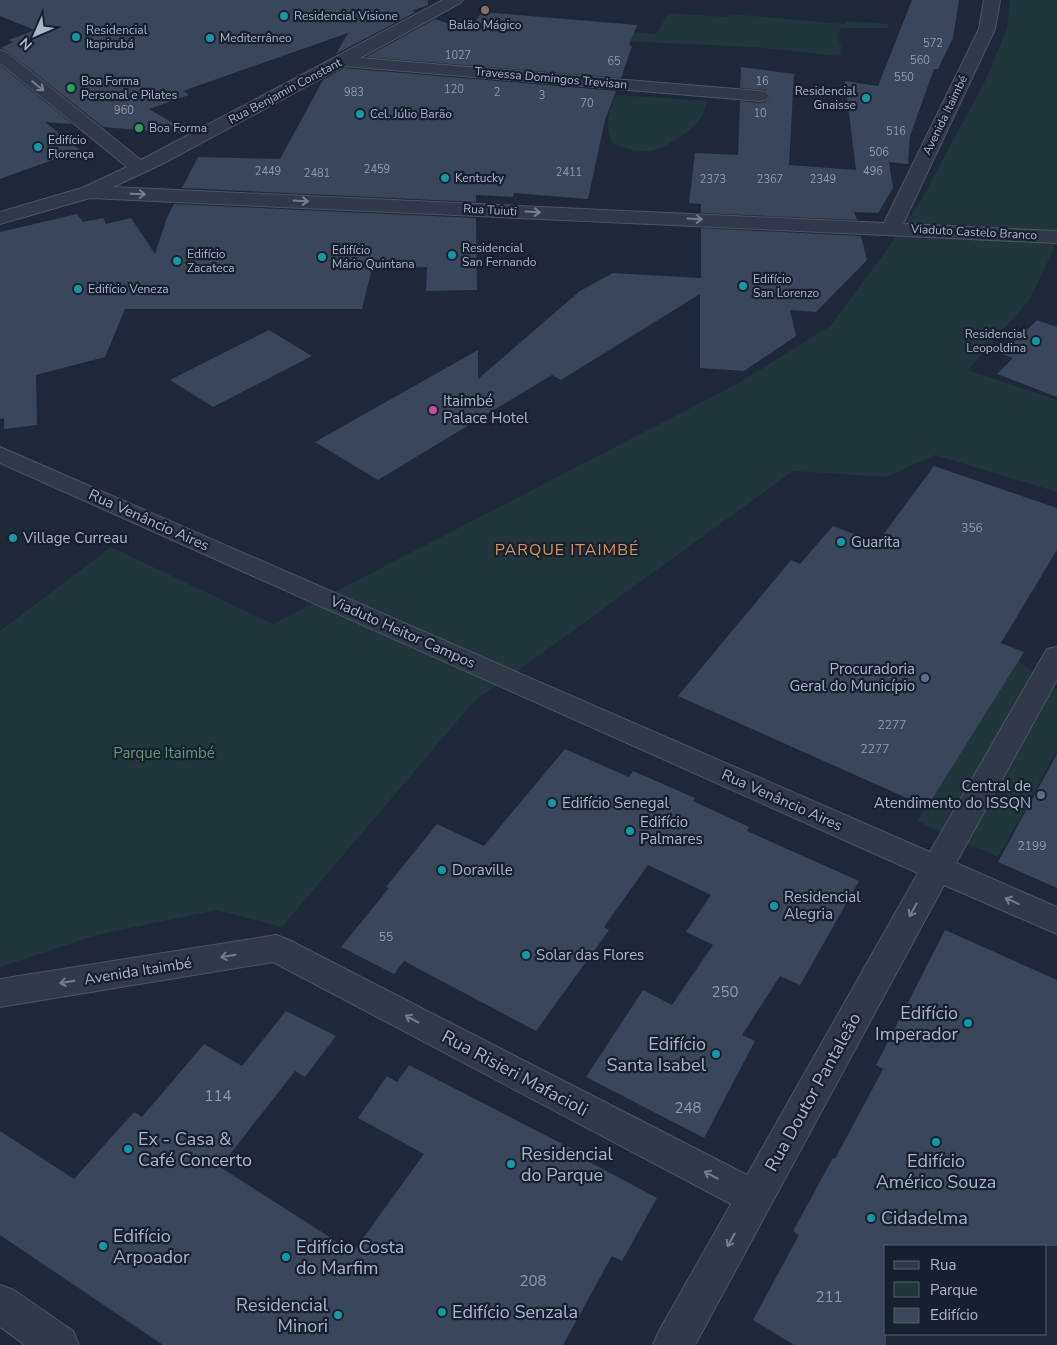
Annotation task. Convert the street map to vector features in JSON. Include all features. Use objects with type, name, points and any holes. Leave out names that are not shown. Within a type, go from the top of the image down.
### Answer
[{"type":"street","name":"Rua Benjamin Constant","points":[[0,218],[90,192],[456,0]]},
{"type":"street","name":"Avenida Itaimbé","points":[[891,228],[987,29],[992,0]]},
{"type":"street","points":[[0,55],[138,168]]},
{"type":"street","name":"Travessa Domingos Trevisan","points":[[342,60],[760,96]]},
{"type":"street","name":"Rua Tuiuti","points":[[90,192],[891,228]]},
{"type":"street","name":"Viaduto Castelo Branco","points":[[891,228],[1057,237]]},
{"type":"street","name":"Rua Venâncio Aires","points":[[0,454],[298,586]]},
{"type":"street","name":"Viaduto Heitor Campos","points":[[298,586],[508,678]]},
{"type":"street","name":"Rua Doutor Pantaleão","points":[[673,1345],[937,868],[1057,656]]},
{"type":"street","name":"Rua Venâncio Aires","points":[[508,678],[1057,921]]},
{"type":"street","name":"Avenida Itaimbé","points":[[0,993],[276,948]]},
{"type":"street","name":"Rua Risieri Mafacioli","points":[[276,948],[754,1197]]},
{"type":"street","points":[[0,1304],[59,1345]]},
{"type":"green space","name":"Parque Itaimbé","points":[[1010,0],[1057,0],[1057,242],[1030,299],[968,370],[1057,400],[1057,492],[935,455],[886,477],[793,471],[508,678],[476,699],[282,927],[216,910],[97,935],[0,967],[0,631],[111,547],[273,624],[742,381],[830,326],[885,252],[920,202],[985,81],[1007,29]]},
{"type":"green space","points":[[669,13],[726,17],[731,14],[844,24],[847,21],[888,24],[888,28],[841,28],[837,35],[841,46],[840,56],[753,47],[613,41],[437,27],[457,18],[656,34]]},
{"type":"green space","points":[[616,95],[708,101],[703,115],[684,134],[671,143],[657,149],[636,151],[612,143],[608,124]]},
{"type":"green space","points":[[1018,661],[1057,690],[1057,749],[998,857],[917,821]]},
{"type":"building","points":[[0,0],[428,0],[428,5],[412,11],[416,12],[336,54],[348,33],[183,91],[189,95],[149,109],[189,132],[186,134],[103,127],[1,48],[13,42],[9,40],[35,30],[0,16]]},
{"type":"building","points":[[912,0],[959,0],[953,38],[938,69],[934,69],[910,136],[908,164],[889,162],[893,188],[878,213],[854,212],[857,220],[701,213],[701,204],[689,203],[695,153],[738,155],[740,101],[760,103],[766,102],[770,97],[766,90],[740,88],[741,67],[794,74],[789,165],[856,170],[845,81],[878,86]]},
{"type":"building","points":[[482,12],[637,25],[629,45],[632,46],[621,78],[366,57],[435,19],[469,31]]},
{"type":"building","points":[[0,65],[72,124],[45,122],[80,150],[0,179]]},
{"type":"building","points":[[344,68],[616,91],[605,120],[588,199],[514,193],[513,197],[476,195],[476,202],[182,188],[198,157],[280,159],[323,80]]},
{"type":"building","points":[[174,204],[476,218],[477,290],[426,291],[427,267],[372,268],[362,309],[125,309],[105,357],[36,375],[37,425],[4,429],[4,418],[0,419],[0,232],[77,214],[83,222],[103,218],[106,224],[131,218],[155,254],[167,218]]},
{"type":"building","points":[[701,228],[861,236],[867,260],[816,312],[790,310],[796,336],[744,371],[700,368],[700,294],[561,380],[552,375],[378,480],[315,442],[478,350],[478,379],[580,291],[613,273],[701,278]]},
{"type":"building","name":"Residencial Leopoldina","points":[[1037,320],[1057,327],[1057,397],[997,374],[1013,358],[1002,354]]},
{"type":"building","points":[[269,330],[312,356],[213,407],[170,380]]},
{"type":"building","points":[[934,466],[1057,508],[1057,550],[1001,643],[1024,652],[927,807],[678,696],[791,560],[800,564],[833,526],[877,543]]},
{"type":"building","points":[[565,749],[629,777],[633,771],[695,798],[693,801],[749,827],[747,831],[859,881],[800,985],[780,976],[742,1035],[755,1041],[704,1138],[586,1077],[643,990],[672,1005],[713,945],[686,932],[711,895],[648,865],[604,927],[609,930],[536,1031],[404,961],[394,974],[341,947],[389,888],[386,887],[437,824],[484,846]]},
{"type":"building","points":[[1057,754],[1057,888],[998,862]]},
{"type":"building","points":[[945,930],[1057,980],[1057,1246],[884,1245],[884,1335],[886,1335],[886,1345],[794,1345],[753,1320],[799,1235],[793,1231],[833,1158],[835,1159],[883,1069],[876,1065]]},
{"type":"building","points":[[286,1011],[336,1036],[305,1077],[295,1071],[220,1167],[353,1252],[424,1154],[358,1118],[387,1076],[397,1082],[409,1065],[584,1155],[582,1158],[657,1198],[622,1261],[612,1256],[563,1345],[163,1345],[0,1235],[0,1131],[74,1179],[134,1112],[142,1117],[204,1044],[242,1066]]},
{"type":"place","name":"Balão Mágico","points":[[485,10]]},
{"type":"place","name":"Residencial Visione","points":[[284,16]]},
{"type":"place","name":"Residencial Itapirubá","points":[[76,37]]},
{"type":"place","name":"Mediterrâneo","points":[[210,38]]},
{"type":"place","name":"Boa Forma Personal e Pilates","points":[[71,88]]},
{"type":"place","name":"Residencial Gnaisse","points":[[866,98]]},
{"type":"place","name":"Cel. Júlio Barão","points":[[360,114]]},
{"type":"place","name":"Boa Forma","points":[[139,128]]},
{"type":"place","name":"Edifício Florença","points":[[38,147]]},
{"type":"place","name":"Kentucky","points":[[445,178]]},
{"type":"place","name":"Residencial San Fernando","points":[[452,255]]},
{"type":"place","name":"Edifício Mário Quintana","points":[[322,257]]},
{"type":"place","name":"Edifício Zacateca","points":[[177,261]]},
{"type":"place","name":"Edifício San Lorenzo","points":[[743,286]]},
{"type":"place","name":"Edifício Veneza","points":[[78,289]]},
{"type":"place","name":"Residencial Leopoldina","points":[[1036,341]]},
{"type":"place","name":"Itaimbé Palace Hotel","points":[[433,410]]},
{"type":"place","name":"Village Curreau","points":[[13,538]]},
{"type":"place","name":"Guarita","points":[[841,542]]},
{"type":"place","name":"Procuradoria Geral do Município","points":[[925,678]]},
{"type":"place","name":"Central de Atendimento do ISSQN","points":[[1041,795]]},
{"type":"place","name":"Edifício Senegal","points":[[552,803]]},
{"type":"place","name":"Edifício Palmares","points":[[630,831]]},
{"type":"place","name":"Doraville","points":[[442,870]]},
{"type":"place","name":"Residencial Alegria","points":[[774,906]]},
{"type":"place","name":"Solar das Flores","points":[[526,955]]},
{"type":"place","name":"Edifício Imperador","points":[[968,1023]]},
{"type":"place","name":"Edifício Santa Isabel","points":[[716,1054]]},
{"type":"place","name":"Edifício Américo Souza","points":[[936,1142]]},
{"type":"place","name":"Ex - Casa & Café Concerto","points":[[128,1149]]},
{"type":"place","name":"Residencial do Parque","points":[[511,1164]]},
{"type":"place","name":"Cidadelma","points":[[871,1218]]},
{"type":"place","name":"Edifício Arpoador","points":[[103,1246]]},
{"type":"place","name":"Edifício Costa do Marfim","points":[[286,1257]]},
{"type":"place","name":"Edifício Senzala","points":[[442,1312]]},
{"type":"place","name":"Residencial Minori","points":[[338,1315]]},
{"type":"district","name":"PARQUE ITAIMBÉ","points":[[567,550]]}]
